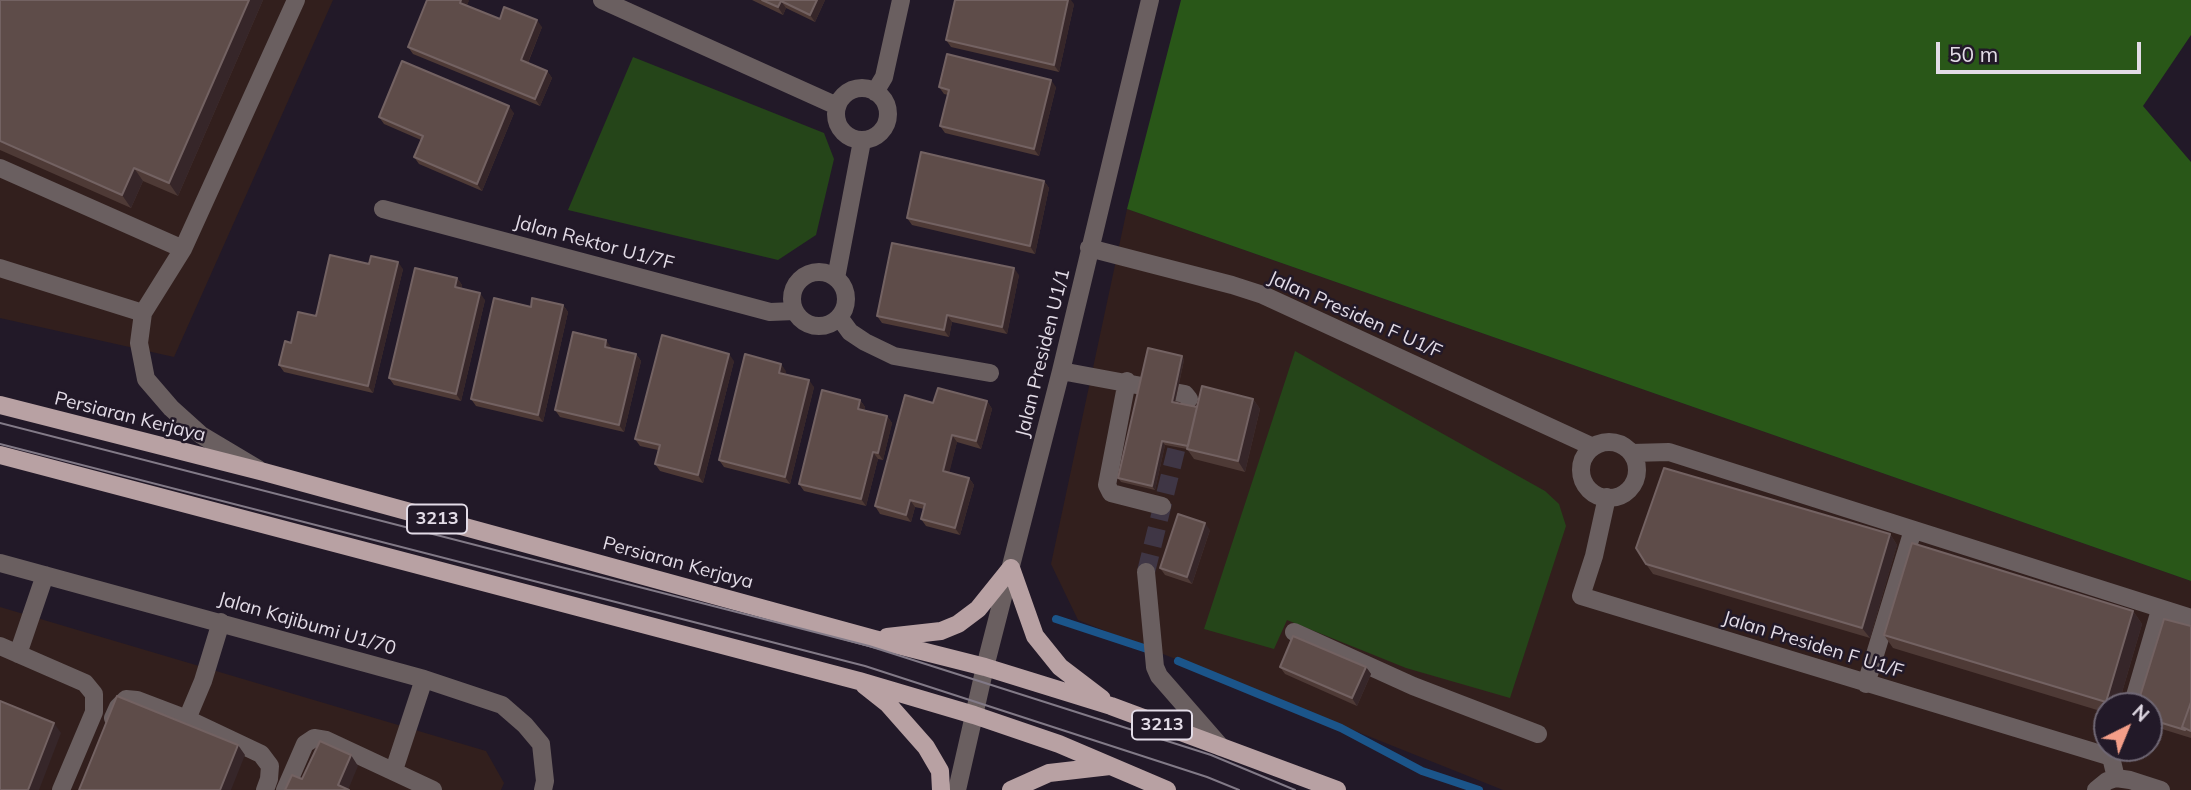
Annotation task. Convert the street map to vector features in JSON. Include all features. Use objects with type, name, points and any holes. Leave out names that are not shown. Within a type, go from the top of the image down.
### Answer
[{"type":"main road","name":"Persiaran Kerjaya","points":[[0,405],[264,472],[985,667],[1111,706],[1337,790]]},
{"type":"main road","name":"3213","points":[[0,455],[859,681],[974,715],[1059,744],[1167,790]]},
{"type":"main road","points":[[874,639],[941,631],[958,624],[978,609],[1011,568]]},
{"type":"main road","points":[[1011,568],[1035,636],[1060,667],[1111,706]]},
{"type":"main road","points":[[859,681],[888,704],[926,747],[940,771],[941,790]]},
{"type":"main road","points":[[1011,790],[1049,773],[1113,766]]},
{"type":"street","points":[[264,472],[201,435],[171,408],[146,379],[139,343],[143,313],[183,249],[296,0]]},
{"type":"street","points":[[602,0],[837,106]]},
{"type":"street","points":[[875,92],[884,76],[901,0]]},
{"type":"street","name":"Jalan Presiden U1/1","points":[[957,790],[1150,0]]},
{"type":"street","points":[[860,88],[875,92],[886,105],[887,121],[878,136],[862,141],[854,140],[840,130],[835,114],[837,106],[845,93],[852,90],[860,88]]},
{"type":"street","points":[[836,278],[862,141]]},
{"type":"street","points":[[0,168],[183,249]]},
{"type":"street","name":"Jalan Rektor U1/7F","points":[[383,209],[770,312],[795,310]]},
{"type":"street","name":"Jalan Presiden F U1/F","points":[[1090,248],[1262,295],[1593,447],[1610,442],[1626,447],[1632,453],[1669,452],[2191,618]]},
{"type":"street","points":[[0,268],[143,313]]},
{"type":"street","points":[[820,272],[836,278],[846,293],[846,301],[839,317],[833,323],[807,323],[795,310],[793,293],[803,278],[820,272]]},
{"type":"street","points":[[839,317],[850,332],[894,356],[990,373]]},
{"type":"street","points":[[1061,371],[1185,394],[1189,399]]},
{"type":"street","points":[[1127,382],[1107,485],[1111,493],[1162,506]]},
{"type":"street","points":[[1593,447],[1583,460],[1583,477],[1592,491],[1607,498],[1624,493],[1631,487],[1637,471],[1632,453]]},
{"type":"street","name":"Jalan Presiden F U1/F","points":[[1607,498],[1594,556],[1581,596],[1866,684],[2093,747]]},
{"type":"street","points":[[1866,684],[1913,530]]},
{"type":"street","name":"Jalan Kajibumi U1/70","points":[[0,562],[424,679],[502,705],[525,725],[541,744],[545,782],[543,790]]},
{"type":"street","points":[[1146,572],[1155,667],[1159,676],[1221,747]]},
{"type":"street","points":[[18,654],[45,575]]},
{"type":"street","points":[[2136,692],[2160,610]]},
{"type":"street","points":[[187,719],[203,681],[221,622]]},
{"type":"street","points":[[1294,632],[1413,686],[1538,734]]},
{"type":"street","points":[[0,646],[85,683],[94,694],[94,712],[61,790]]},
{"type":"street","points":[[394,770],[424,679]]},
{"type":"street","points":[[108,731],[118,707],[126,699],[137,699],[261,754],[270,766],[265,790]]},
{"type":"street","points":[[285,790],[304,744],[314,738],[326,740],[433,790]]},
{"type":"street","name":"Jalan Presiden F U1/F","points":[[2114,762],[2116,778]]},
{"type":"street","points":[[2096,790],[2116,778],[2140,787],[2161,790]]},
{"type":"shaded area","points":[[0,0],[333,0],[174,357],[0,318]]},
{"type":"shaded area","points":[[1127,209],[2191,581],[2191,790],[1503,790],[1078,620],[1051,564]]},
{"type":"shaded area","points":[[0,607],[486,751],[504,783],[501,790],[0,790]]},
{"type":"green space","points":[[1181,0],[2191,0],[2191,35],[2143,106],[2191,162],[2191,581],[1127,209]]},
{"type":"green space","points":[[633,57],[824,133],[834,159],[816,235],[778,260],[568,210]]},
{"type":"green space","points":[[1295,351],[1545,491],[1559,504],[1566,526],[1510,698],[1406,668],[1287,620],[1274,649],[1204,629]]},
{"type":"building","points":[[0,0],[249,0],[169,183],[134,168],[122,195],[0,141]]},
{"type":"building","points":[[427,0],[461,0],[460,3],[500,19],[504,7],[537,20],[521,60],[547,71],[535,99],[408,47]]},
{"type":"building","points":[[762,0],[817,0],[810,15],[781,1],[778,7]]},
{"type":"building","points":[[955,0],[1068,0],[1054,65],[946,40]]},
{"type":"building","points":[[947,54],[1051,80],[1034,149],[940,126],[949,90],[939,87]]},
{"type":"building","points":[[402,61],[509,106],[477,184],[414,157],[423,136],[379,117]]},
{"type":"building","points":[[921,152],[1044,181],[1030,246],[907,218]]},
{"type":"building","points":[[892,243],[1014,268],[1002,327],[947,315],[944,330],[877,316]]},
{"type":"building","points":[[330,255],[369,264],[371,256],[398,262],[368,386],[279,365],[285,341],[291,343],[298,312],[316,316]]},
{"type":"building","points":[[415,268],[457,278],[455,287],[480,293],[456,394],[389,378]]},
{"type":"building","points":[[494,298],[531,307],[532,298],[563,305],[538,415],[471,399]]},
{"type":"building","points":[[573,332],[606,340],[605,347],[636,354],[619,425],[555,410]]},
{"type":"building","points":[[662,335],[729,354],[698,475],[655,464],[660,445],[635,439]]},
{"type":"building","points":[[1148,348],[1182,356],[1172,402],[1197,407],[1188,446],[1162,441],[1152,486],[1118,478]]},
{"type":"building","points":[[745,354],[781,364],[779,373],[809,380],[785,477],[719,460]]},
{"type":"building","points":[[1202,386],[1253,399],[1238,461],[1187,449]]},
{"type":"building","points":[[938,388],[987,401],[976,441],[952,435],[943,471],[969,478],[955,528],[921,519],[925,504],[910,500],[906,515],[875,506],[905,395],[933,403]]},
{"type":"building","points":[[822,390],[860,400],[858,409],[887,416],[878,453],[873,452],[861,499],[799,484]]},
{"type":"building","points":[[1664,468],[1890,534],[1862,628],[1646,564],[1636,548]]},
{"type":"building","points":[[1178,514],[1205,523],[1187,577],[1160,568]]},
{"type":"building","points":[[1912,543],[2133,611],[2109,692],[2093,692],[2093,698],[1884,635]]},
{"type":"building","points":[[2164,619],[2191,626],[2191,702],[2182,727],[2185,730],[2163,723],[2163,692],[2141,692]]},
{"type":"building","points":[[1293,636],[1366,667],[1352,698],[1280,667]]},
{"type":"building","points":[[117,696],[238,745],[220,790],[79,790]]},
{"type":"building","points":[[0,701],[54,723],[28,790],[0,790]]},
{"type":"building","points":[[2191,702],[2191,731],[2182,727]]},
{"type":"building","points":[[320,741],[351,755],[338,785],[349,790],[285,790],[292,775],[302,779]]},
{"type":"waterway","points":[[1056,619],[1147,649]]},
{"type":"waterway","points":[[1178,661],[1341,728],[1422,771],[1479,790]]},
{"type":"tunnel","points":[[1146,572],[1182,426]]},
{"type":"tram line","points":[[0,423],[869,646],[1211,755],[1295,790]]},
{"type":"tram line","points":[[0,444],[865,666],[1207,777],[1239,790]]}]
